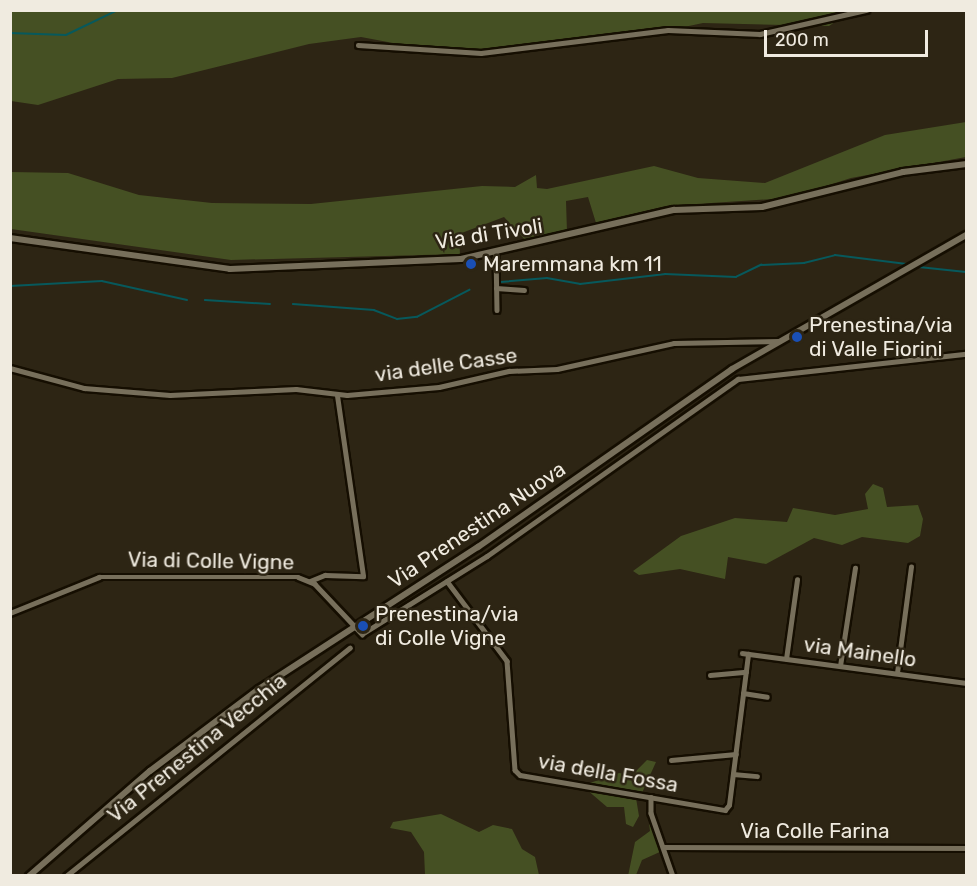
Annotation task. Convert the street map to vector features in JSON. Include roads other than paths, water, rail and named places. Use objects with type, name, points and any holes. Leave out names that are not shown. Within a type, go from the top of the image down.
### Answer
[{"type":"main road","name":"Via di Tivoli","points":[[10,238],[230,269],[455,260],[496,253],[674,210],[766,207],[903,172],[966,164]]},
{"type":"main road","name":"Via Prenestina Nuova","points":[[29,876],[167,757],[353,628],[779,340],[966,235]]},
{"type":"street","points":[[358,45],[481,53],[668,30],[760,34],[866,10]]},
{"type":"street","points":[[496,253],[497,310]]},
{"type":"street","points":[[496,288],[524,290]]},
{"type":"street","name":"via delle Casse","points":[[10,368],[84,388],[153,394],[296,389],[337,395],[439,387],[509,371],[557,369],[674,343],[779,340]]},
{"type":"street","points":[[353,628],[363,634],[447,581],[730,383],[753,375],[966,354]]},
{"type":"street","points":[[310,581],[325,575],[363,576],[337,395]]},
{"type":"street","points":[[897,673],[911,567]]},
{"type":"street","points":[[840,666],[855,568]]},
{"type":"street","name":"Via di Colle Vigne","points":[[10,613],[99,577],[310,581],[353,628]]},
{"type":"street","points":[[786,659],[797,580]]},
{"type":"street","name":"via della Fossa","points":[[447,581],[507,661],[517,774],[726,809],[733,774]]},
{"type":"street","name":"Via Prenestina Vecchia","points":[[66,876],[350,648]]},
{"type":"street","name":"via Mainello","points":[[742,653],[966,683]]},
{"type":"street","points":[[748,654],[733,774],[757,776]]},
{"type":"street","points":[[710,675],[746,672]]},
{"type":"street","points":[[743,693],[767,697]]},
{"type":"street","points":[[671,760],[736,754]]},
{"type":"street","points":[[651,797],[651,811],[673,876]]},
{"type":"street","name":"Via Colle Farina","points":[[663,847],[966,848]]},
{"type":"waterway","points":[[10,33],[66,35],[118,10]]},
{"type":"waterway","points":[[501,282],[547,278],[580,284],[665,274],[736,277],[761,265],[804,263],[835,255],[906,264]]},
{"type":"waterway","points":[[919,267],[966,272]]},
{"type":"waterway","points":[[10,286],[102,281],[187,300]]},
{"type":"waterway","points":[[293,304],[374,310],[397,319],[417,317],[469,290]]},
{"type":"waterway","points":[[205,300],[270,304]]},
{"type":"place","name":"Maremmana km 11","points":[[471,264]]},
{"type":"place","name":"Prenestina/via di Valle Fiorini","points":[[797,337]]},
{"type":"place","name":"Prenestina/via di Colle Vigne","points":[[363,626]]}]
